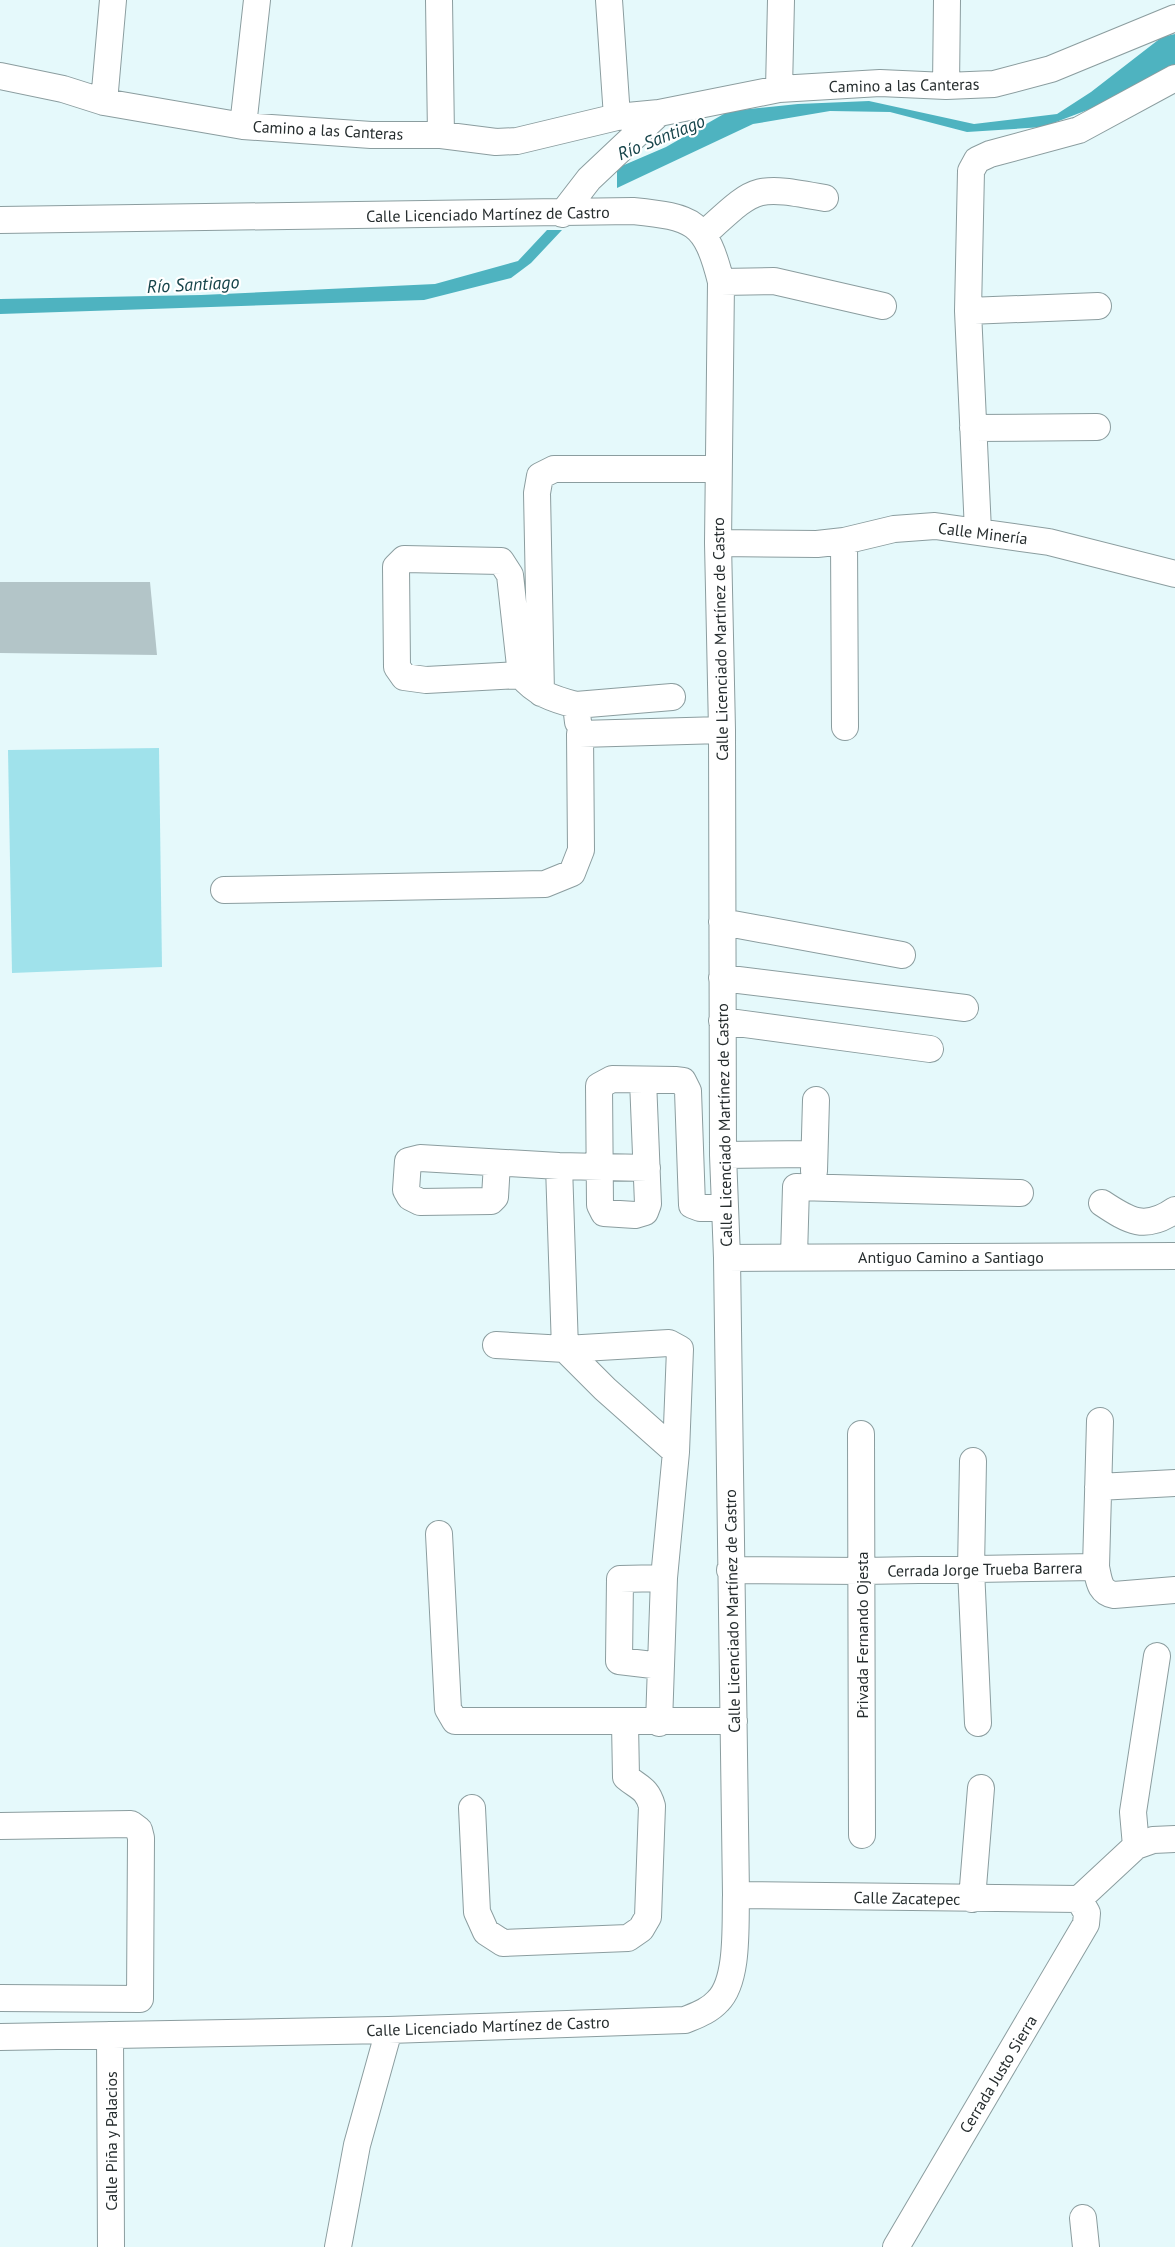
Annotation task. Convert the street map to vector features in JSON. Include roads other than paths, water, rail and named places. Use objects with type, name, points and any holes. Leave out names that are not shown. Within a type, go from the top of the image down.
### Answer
[{"type":"street","points":[[104,102],[113,0]]},
{"type":"street","points":[[243,126],[257,0]]},
{"type":"street","points":[[439,0],[441,135]]},
{"type":"street","points":[[609,0],[617,117]]},
{"type":"street","points":[[779,89],[781,0]]},
{"type":"street","points":[[946,86],[947,0]]},
{"type":"street","name":"Camino a las Canteras","points":[[0,76],[63,89],[104,102],[243,126],[371,135],[441,135],[496,142],[517,141],[617,117],[659,113],[779,89],[880,83],[946,86],[994,84],[1051,69],[1175,18]]},
{"type":"street","points":[[978,531],[968,311],[970,171],[977,160],[1079,130],[1175,78]]},
{"type":"street","points":[[566,214],[589,179],[659,113]]},
{"type":"street","points":[[704,234],[746,197],[762,190],[825,198]]},
{"type":"street","name":"Calle Licenciado Martínez de Castro","points":[[0,220],[566,214],[633,211],[668,215],[690,221],[704,234],[714,253],[721,282],[718,543],[722,730],[723,1155],[727,1258],[736,1895],[733,1962],[729,1983],[721,1999],[710,2009],[685,2020],[389,2030],[0,2037]]},
{"type":"street","points":[[721,282],[774,281],[883,306]]},
{"type":"street","points":[[968,311],[1098,306]]},
{"type":"street","points":[[974,428],[1097,426]]},
{"type":"street","points":[[542,693],[537,493],[540,476],[554,470],[718,469]]},
{"type":"street","name":"Calle Minería","points":[[718,543],[817,544],[844,541],[894,529],[935,526],[1049,542],[1175,574]]},
{"type":"street","points":[[844,541],[845,727]]},
{"type":"street","points":[[521,675],[426,680],[404,677],[397,667],[396,567],[404,560],[501,561],[510,575],[521,675],[530,687],[542,693],[576,705],[672,697]]},
{"type":"street","points":[[224,890],[545,884],[572,873],[580,850],[580,734],[576,705]]},
{"type":"street","points":[[580,734],[722,730]]},
{"type":"street","points":[[722,922],[902,955]]},
{"type":"street","points":[[722,978],[965,1008]]},
{"type":"street","points":[[722,1021],[930,1049]]},
{"type":"street","points":[[643,1080],[648,1204],[645,1212],[610,1215],[604,1213],[600,1204],[599,1086],[612,1079],[643,1080],[684,1082],[688,1091],[692,1205],[700,1208],[725,1208]]},
{"type":"street","points":[[813,1188],[816,1100]]},
{"type":"street","points":[[723,1155],[814,1154]]},
{"type":"street","points":[[497,1163],[647,1168]]},
{"type":"street","points":[[559,1166],[566,1349],[605,1389],[676,1452]]},
{"type":"street","points":[[794,1256],[796,1187],[1020,1193]]},
{"type":"street","points":[[1102,1203],[1127,1220],[1146,1223],[1166,1217],[1175,1210]]},
{"type":"street","name":"Antiguo Camino a Santiago","points":[[727,1258],[1175,1256]]},
{"type":"street","points":[[496,1345],[566,1349],[669,1343],[677,1345],[680,1349],[676,1452],[664,1578],[659,1723]]},
{"type":"street","name":"Cerrada Jorge Trueba Barrera","points":[[1100,1421],[1096,1567],[1100,1587],[1107,1594],[1175,1590]]},
{"type":"street","name":"Privada Fernando Ojesta","points":[[861,1434],[862,1835]]},
{"type":"street","points":[[973,1461],[971,1569],[978,1723]]},
{"type":"street","points":[[1098,1487],[1175,1483]]},
{"type":"street","points":[[439,1534],[448,1709],[455,1721],[625,1723],[734,1721]]},
{"type":"street","name":"Cerrada Jorge Trueba Barrera","points":[[730,1570],[862,1571],[1096,1567]]},
{"type":"street","points":[[661,1666],[619,1661],[620,1579],[664,1578]]},
{"type":"street","points":[[1136,1846],[1133,1812],[1157,1656]]},
{"type":"street","points":[[472,1808],[477,1912],[486,1932],[503,1943],[628,1938],[641,1929],[648,1917],[652,1806],[649,1794],[642,1786],[626,1777],[625,1723]]},
{"type":"street","points":[[972,1899],[981,1788]]},
{"type":"street","points":[[0,1826],[131,1824],[139,1830],[141,1838],[140,1999],[142,2035]]},
{"type":"street","points":[[1079,1899],[1136,1846],[1153,1840],[1175,1839]]},
{"type":"street","name":"Calle Zacatepec","points":[[736,1895],[1079,1899]]},
{"type":"street","name":"Cerrada Justo Sierra","points":[[896,2247],[1086,1924],[1087,1913],[1079,1899]]},
{"type":"street","points":[[0,1998],[140,1999]]},
{"type":"street","points":[[344,2240],[357,2145],[389,2030]]},
{"type":"street","name":"Calle Piña y Palacios","points":[[110,2035],[111,2247]]},
{"type":"street","points":[[1083,2218],[1086,2247]]},
{"type":"water label","name":"Río Santiago","points":[[661,137]]},
{"type":"water label","name":"Río Santiago","points":[[193,284]]}]
